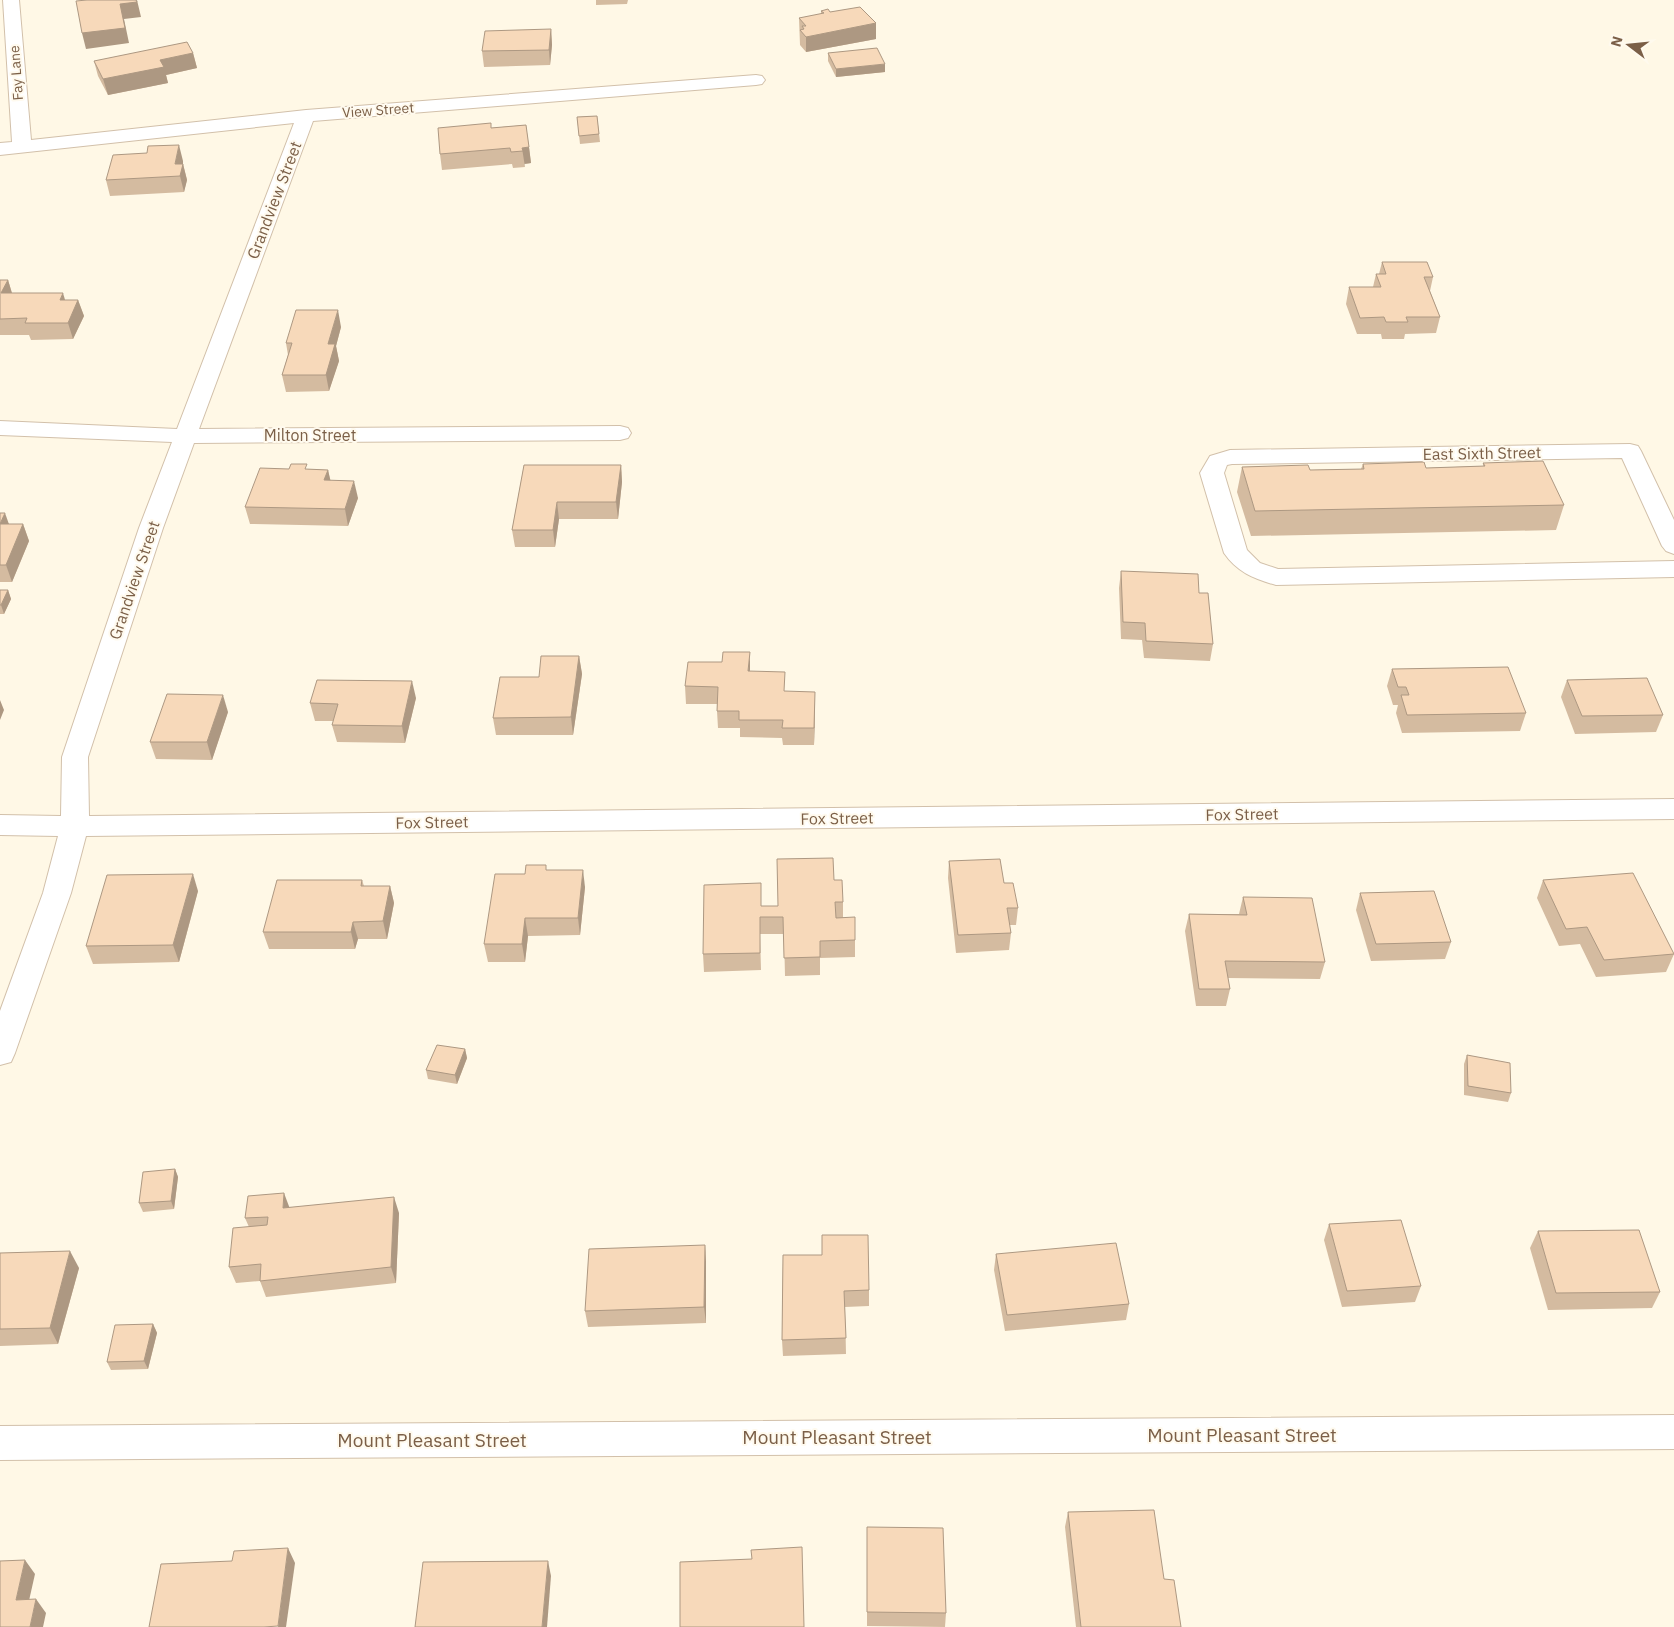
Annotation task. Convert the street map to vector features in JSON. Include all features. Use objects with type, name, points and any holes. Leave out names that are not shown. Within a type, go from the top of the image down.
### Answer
[{"type":"street","name":"Fay Lane","points":[[11,0],[22,147]]},
{"type":"street","name":"View Street","points":[[0,149],[306,116],[756,80]]},
{"type":"street","name":"Grandview Street","points":[[0,1053],[58,893],[75,826],[75,757],[151,528],[306,116]]},
{"type":"street","name":"Milton Street","points":[[0,428],[185,436],[620,433]]},
{"type":"street","name":"East Sixth Street","points":[[1674,546],[1630,451],[1230,457],[1218,461],[1212,473],[1236,553],[1250,568],[1276,577],[1674,569]]},
{"type":"street","name":"Fox Street","points":[[0,824],[75,826],[1674,810]]},
{"type":"street","name":"Mount Pleasant Street","points":[[0,1443],[1674,1432]]},
{"type":"building","points":[[136,0],[137,2],[120,4],[125,28],[82,33],[76,1]]},
{"type":"building","points":[[860,7],[876,23],[806,37],[800,30],[804,29],[802,26],[806,26],[799,18],[824,13],[821,11],[828,9],[830,12]]},
{"type":"building","points":[[551,29],[549,50],[482,51],[485,31]]},
{"type":"building","points":[[187,42],[193,53],[160,60],[164,67],[103,79],[94,61]]},
{"type":"building","points":[[877,48],[885,64],[836,69],[828,53]]},
{"type":"building","points":[[597,116],[599,134],[579,136],[577,117]]},
{"type":"building","points":[[491,123],[491,128],[526,125],[529,147],[522,148],[523,151],[511,152],[510,148],[440,154],[438,128]]},
{"type":"building","points":[[179,145],[175,164],[183,164],[180,176],[106,180],[113,155],[147,153],[148,146]]},
{"type":"building","points":[[1382,262],[1427,262],[1433,277],[1424,277],[1440,317],[1406,317],[1408,322],[1386,322],[1384,317],[1360,318],[1349,287],[1381,287],[1376,274],[1386,274]]},
{"type":"building","points":[[0,280],[8,280],[1,293],[63,293],[60,300],[78,300],[68,323],[25,323],[27,318],[0,319]]},
{"type":"building","points":[[296,310],[338,310],[328,344],[335,344],[326,375],[282,375],[292,343],[286,343]]},
{"type":"building","points":[[1543,461],[1564,505],[1255,511],[1242,467],[1308,465],[1310,470],[1364,469],[1363,464],[1424,462],[1426,468],[1485,466],[1483,463]]},
{"type":"building","points":[[291,464],[307,464],[305,469],[328,470],[324,480],[354,481],[345,509],[245,507],[260,468],[289,469]]},
{"type":"building","points":[[524,465],[621,465],[616,502],[557,502],[553,530],[512,530]]},
{"type":"building","points":[[0,513],[5,513],[0,524]]},
{"type":"building","points":[[0,524],[23,524],[6,565],[0,565]]},
{"type":"building","points":[[1121,571],[1198,574],[1199,593],[1208,593],[1213,644],[1146,641],[1145,623],[1123,622]]},
{"type":"building","points":[[0,590],[8,590],[1,605],[0,605]]},
{"type":"building","points":[[723,652],[750,652],[748,671],[785,672],[784,691],[815,692],[814,728],[782,728],[783,720],[739,720],[739,711],[717,711],[718,687],[685,686],[688,662],[722,662]]},
{"type":"building","points":[[541,656],[579,656],[571,717],[493,718],[500,677],[539,677]]},
{"type":"building","points":[[1508,667],[1526,713],[1407,715],[1401,695],[1409,695],[1406,687],[1398,687],[1392,669]]},
{"type":"building","points":[[1647,678],[1663,715],[1582,716],[1567,680]]},
{"type":"building","points":[[317,680],[412,681],[402,726],[332,725],[338,704],[310,703]]},
{"type":"building","points":[[167,694],[223,695],[207,742],[150,742]]},
{"type":"building","points":[[833,858],[834,880],[842,880],[843,902],[835,902],[836,918],[855,917],[855,940],[820,941],[820,957],[784,958],[783,917],[760,917],[760,953],[703,954],[704,885],[761,883],[761,906],[778,906],[777,859]]},
{"type":"building","points":[[1000,859],[1004,883],[1013,883],[1018,908],[1007,908],[1011,933],[958,935],[949,861]]},
{"type":"building","points":[[526,865],[546,865],[546,870],[583,870],[578,918],[525,918],[522,944],[484,944],[495,874],[525,874]]},
{"type":"building","points":[[1633,873],[1674,954],[1604,960],[1587,927],[1566,929],[1543,880]]},
{"type":"building","points":[[193,874],[173,945],[86,946],[107,875]]},
{"type":"building","points":[[277,880],[362,880],[361,886],[390,886],[383,921],[353,922],[351,932],[263,932]]},
{"type":"building","points":[[1434,891],[1451,942],[1376,944],[1360,893]]},
{"type":"building","points":[[1243,897],[1312,898],[1325,962],[1225,961],[1230,989],[1199,989],[1189,914],[1247,915]]},
{"type":"building","points":[[437,1045],[465,1049],[455,1075],[426,1070]]},
{"type":"building","points":[[1467,1055],[1510,1063],[1511,1093],[1468,1086]]},
{"type":"building","points":[[175,1169],[171,1201],[139,1203],[143,1172]]},
{"type":"building","points":[[284,1193],[283,1208],[394,1197],[391,1267],[260,1281],[261,1264],[229,1267],[233,1228],[267,1225],[268,1217],[245,1218],[248,1196]]},
{"type":"building","points":[[1401,1220],[1421,1286],[1347,1291],[1329,1224]]},
{"type":"building","points":[[1639,1230],[1660,1292],[1556,1293],[1538,1231]]},
{"type":"building","points":[[822,1235],[868,1235],[869,1290],[844,1291],[846,1338],[782,1340],[783,1255],[822,1255]]},
{"type":"building","points":[[1116,1243],[1129,1304],[1007,1315],[996,1254]]},
{"type":"building","points":[[705,1245],[704,1307],[585,1311],[589,1249]]},
{"type":"building","points":[[70,1251],[50,1328],[0,1329],[0,1253]]},
{"type":"building","points":[[153,1324],[144,1361],[107,1362],[115,1325]]},
{"type":"building","points":[[1154,1510],[1164,1579],[1174,1580],[1181,1627],[1081,1627],[1068,1512]]},
{"type":"building","points":[[867,1527],[943,1528],[946,1613],[867,1612]]},
{"type":"building","points":[[802,1547],[804,1627],[680,1627],[680,1562],[752,1559],[751,1550]]},
{"type":"building","points":[[288,1548],[278,1626],[149,1627],[161,1564],[232,1561],[234,1551]]},
{"type":"building","points":[[25,1560],[16,1600],[36,1599],[30,1627],[0,1627],[0,1561]]},
{"type":"building","points":[[548,1561],[542,1627],[415,1627],[423,1562]]}]
